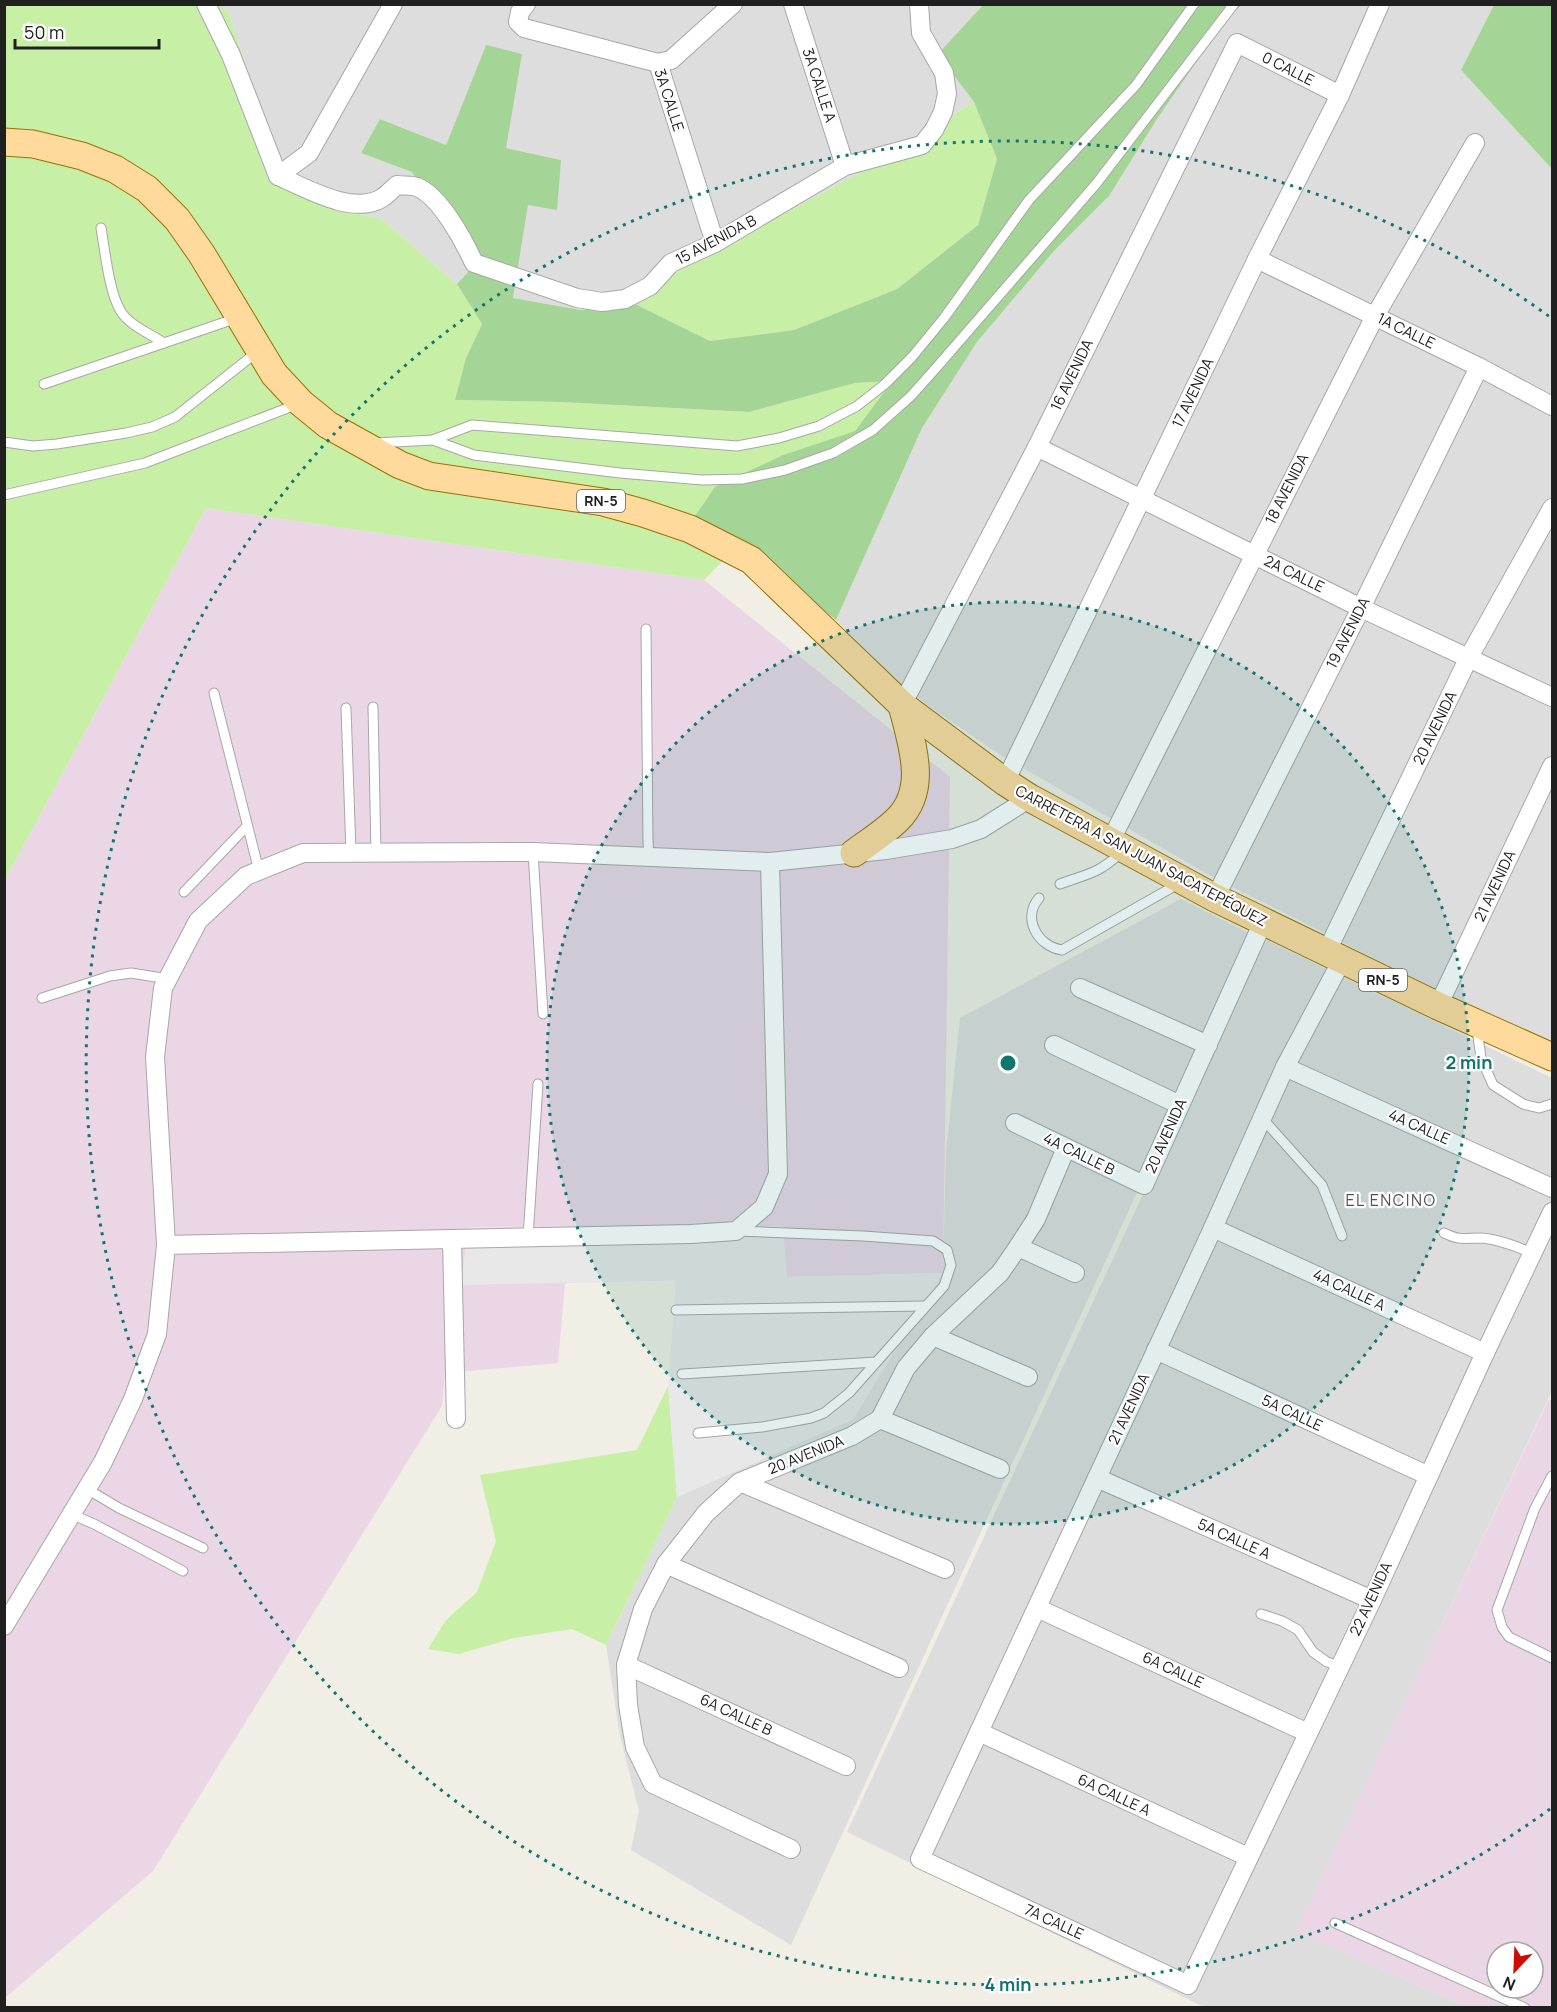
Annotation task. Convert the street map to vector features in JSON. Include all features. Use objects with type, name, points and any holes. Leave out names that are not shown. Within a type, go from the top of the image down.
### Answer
[{"type":"main road","name":"CARRETERA A SAN JUAN SACATEPÉQUEZ","points":[[4,142],[33,144],[82,156],[115,169],[147,189],[177,219],[201,253],[274,374],[301,403],[328,425],[359,444],[399,465],[429,476],[603,501],[690,529],[750,560],[902,705],[1030,798],[1182,881],[1263,922],[1438,1006],[1552,1057]]},
{"type":"main road","points":[[854,853],[899,818],[914,792],[916,772],[902,705]]},
{"type":"street","points":[[206,4],[231,55],[278,176],[309,153],[393,4]]},
{"type":"street","name":"3A CALLE","points":[[526,4],[520,12],[518,22],[524,28],[658,63],[715,243]]},
{"type":"street","points":[[658,63],[671,60],[733,4]]},
{"type":"street","name":"3A CALLE A","points":[[793,4],[845,166]]},
{"type":"street","name":"15 AVENIDA B","points":[[278,176],[333,199],[358,204],[381,199],[397,185],[416,187],[434,200],[450,219],[465,242],[474,263],[577,298],[602,302],[625,299],[650,286],[671,263],[715,243],[845,166],[922,145],[934,130],[943,112],[947,94],[944,73],[921,33],[919,4]]},
{"type":"street","name":"17 AVENIDA","points":[[1005,782],[1257,259],[1340,95],[1380,4]]},
{"type":"street","name":"0 CALLE","points":[[1237,43],[1340,95]]},
{"type":"street","name":"16 AVENIDA","points":[[902,705],[1037,447],[1237,43]]},
{"type":"street","name":"18 AVENIDA","points":[[1117,845],[1254,554],[1375,316],[1475,143]]},
{"type":"street","name":"1A CALLE","points":[[1257,259],[1479,367],[1552,406]]},
{"type":"street","name":"19 AVENIDA","points":[[1215,898],[1479,367]]},
{"type":"street","name":"2A CALLE","points":[[1037,447],[1361,608],[1552,697]]},
{"type":"street","name":"20 AVENIDA","points":[[1334,956],[1469,657],[1552,508]]},
{"type":"street","name":"21 AVENIDA","points":[[1438,1006],[1552,766]]},
{"type":"street","points":[[4,1626],[102,1462],[133,1399],[157,1334],[166,1245],[155,1057],[163,988],[198,921],[246,876],[303,853],[533,852],[770,862],[886,850],[952,839],[981,829],[1030,798]]},
{"type":"street","points":[[166,1245],[736,1231],[764,1207],[778,1174],[770,862]]},
{"type":"street","name":"20 AVENIDA","points":[[1144,1185],[1263,922]]},
{"type":"street","name":"21 AVENIDA","points":[[920,1859],[1213,1228],[1334,956]]},
{"type":"street","points":[[1080,988],[1208,1046]]},
{"type":"street","points":[[1054,1045],[1180,1105]]},
{"type":"street","name":"4A CALLE","points":[[1285,1067],[1552,1188]]},
{"type":"street","name":"4A CALLE B","points":[[1015,1123],[1144,1185]]},
{"type":"street","points":[[1000,1469],[880,1419],[906,1368],[933,1336],[1000,1273],[1018,1247],[1036,1219],[1066,1148]]},
{"type":"street","name":"22 AVENIDA","points":[[1188,1985],[1372,1600],[1552,1212]]},
{"type":"street","name":"4A CALLE A","points":[[1213,1228],[1485,1353]]},
{"type":"street","points":[[452,1239],[456,1419]]},
{"type":"street","points":[[1018,1247],[1075,1273]]},
{"type":"street","points":[[933,1336],[1028,1377]]},
{"type":"street","name":"5A CALLE","points":[[1156,1350],[1429,1476]]},
{"type":"street","name":"20 AVENIDA","points":[[790,1849],[653,1784],[635,1747],[628,1705],[626,1665],[643,1609],[666,1564],[706,1513],[740,1482],[852,1436],[880,1419]]},
{"type":"street","name":"5A CALLE A","points":[[1097,1478],[1372,1600]]},
{"type":"street","points":[[740,1482],[945,1569]]},
{"type":"street","points":[[666,1564],[899,1668]]},
{"type":"street","name":"6A CALLE","points":[[1037,1608],[1308,1733]]},
{"type":"street","name":"6A CALLE B","points":[[626,1665],[846,1766]]},
{"type":"street","name":"6A CALLE A","points":[[979,1732],[1248,1857]]},
{"type":"street","name":"7A CALLE","points":[[920,1859],[1188,1985]]},
{"type":"lane","points":[[359,444],[433,440],[472,425],[738,446],[779,438],[819,426],[857,406],[885,384],[912,357],[944,318],[1029,200],[1136,85],[1194,4]]},
{"type":"lane","points":[[433,440],[474,455],[620,473],[702,480],[742,479],[785,470],[833,453],[873,430],[911,396],[1096,184],[1234,4]]},
{"type":"lane","points":[[101,228],[114,293],[120,311],[129,320],[164,343]]},
{"type":"lane","points":[[44,384],[239,317]]},
{"type":"lane","points":[[4,442],[33,446],[45,445],[152,427],[175,417],[259,350]]},
{"type":"lane","points":[[4,495],[145,463],[301,403]]},
{"type":"lane","points":[[646,629],[650,857]]},
{"type":"lane","points":[[214,693],[259,871]]},
{"type":"lane","points":[[373,707],[376,853]]},
{"type":"lane","points":[[346,708],[351,853]]},
{"type":"lane","points":[[184,892],[247,826]]},
{"type":"lane","points":[[1060,884],[1094,873],[1107,866],[1117,845]]},
{"type":"lane","points":[[533,852],[543,1014]]},
{"type":"lane","points":[[1040,898],[1033,905],[1031,916],[1034,930],[1048,945],[1062,950],[1182,881]]},
{"type":"lane","points":[[42,998],[110,976],[131,972],[168,979]]},
{"type":"lane","points":[[1477,1023],[1481,1058],[1493,1085],[1523,1104],[1539,1108],[1552,1104]]},
{"type":"lane","points":[[528,1237],[538,1084]]},
{"type":"lane","points":[[1262,1118],[1322,1185],[1342,1236]]},
{"type":"lane","points":[[698,1433],[762,1427],[811,1418],[824,1413],[849,1393],[944,1286],[951,1265],[947,1250],[933,1241],[736,1231]]},
{"type":"lane","points":[[1444,1233],[1465,1240],[1481,1238],[1510,1244],[1533,1253]]},
{"type":"lane","points":[[676,1310],[924,1306]]},
{"type":"lane","points":[[682,1374],[876,1362]]},
{"type":"lane","points":[[1552,1476],[1535,1508],[1497,1610],[1502,1627],[1509,1637],[1552,1658]]},
{"type":"lane","points":[[87,1489],[119,1508],[203,1548]]},
{"type":"lane","points":[[71,1515],[94,1524],[183,1571]]},
{"type":"lane","points":[[1261,1614],[1282,1621],[1298,1630],[1313,1652],[1328,1662],[1340,1666]]},
{"type":"lane","points":[[1335,1923],[1525,2007]]},
{"type":"shaded area","points":[[1242,4],[1494,5],[1461,70],[1552,169],[1552,1048],[1211,876],[1002,756],[927,705],[898,682],[836,620],[922,428],[977,342],[1054,251],[1109,196],[1157,119],[1229,15]]},
{"type":"shaded area","points":[[217,5],[983,5],[939,54],[974,102],[859,173],[675,273],[631,302],[581,310],[513,298],[528,204],[561,160],[506,148],[486,45],[446,145],[381,119],[361,153],[412,172],[469,271],[457,284],[380,218],[349,212],[313,194],[279,168],[229,13]]},
{"type":"shaded area","points":[[206,508],[704,580],[950,777],[943,1273],[565,1283],[558,1363],[445,1373],[442,1406],[153,1871],[5,1998],[5,880]]},
{"type":"shaded area","points":[[1181,899],[1255,936],[791,1945],[631,1850],[639,1811],[620,1736],[606,1645],[677,1497],[853,1419],[943,1273],[946,1154],[960,1018]]},
{"type":"shaded area","name":"EL ENCINO","points":[[1262,938],[1552,1078],[1552,1391],[1297,1931],[1467,2007],[1204,2007],[847,1832]]},
{"type":"shaded area","points":[[783,1226],[787,1277],[943,1273],[853,1419],[677,1497],[668,1386],[676,1280],[461,1285],[468,1227]]},
{"type":"shaded area","points":[[1549,1399],[1552,1401],[1552,2007],[1467,2007],[1296,1931]]},
{"type":"green space","points":[[217,4],[229,13],[279,168],[313,194],[349,212],[380,218],[457,284],[482,324],[466,358],[456,400],[560,402],[749,412],[855,383],[892,381],[855,431],[783,455],[740,543],[704,580],[206,508],[5,880],[5,5]]},
{"type":"green space","points":[[983,5],[1242,5],[1229,15],[1157,119],[1109,196],[1054,251],[977,342],[922,428],[836,620],[740,543],[693,519],[715,487],[783,455],[855,431],[892,381],[855,383],[749,412],[560,402],[455,400],[466,358],[482,324],[457,284],[469,271],[412,172],[361,153],[380,119],[446,145],[486,45],[522,54],[506,148],[561,160],[557,210],[528,205],[513,298],[581,310],[631,302],[710,341],[794,330],[897,289],[978,225],[997,159],[974,102],[938,54]]},
{"type":"green space","points":[[1494,5],[1552,5],[1552,169],[1461,70]]},
{"type":"green space","points":[[974,102],[997,159],[978,225],[897,289],[794,330],[710,341],[631,302],[675,273],[859,173]]},
{"type":"green space","points":[[668,1386],[677,1497],[606,1645],[572,1629],[514,1638],[459,1654],[428,1649],[446,1620],[477,1592],[496,1541],[480,1475],[637,1450]]},
{"type":"district","name":"EL ENCINO","points":[[1391,1200]]}]
